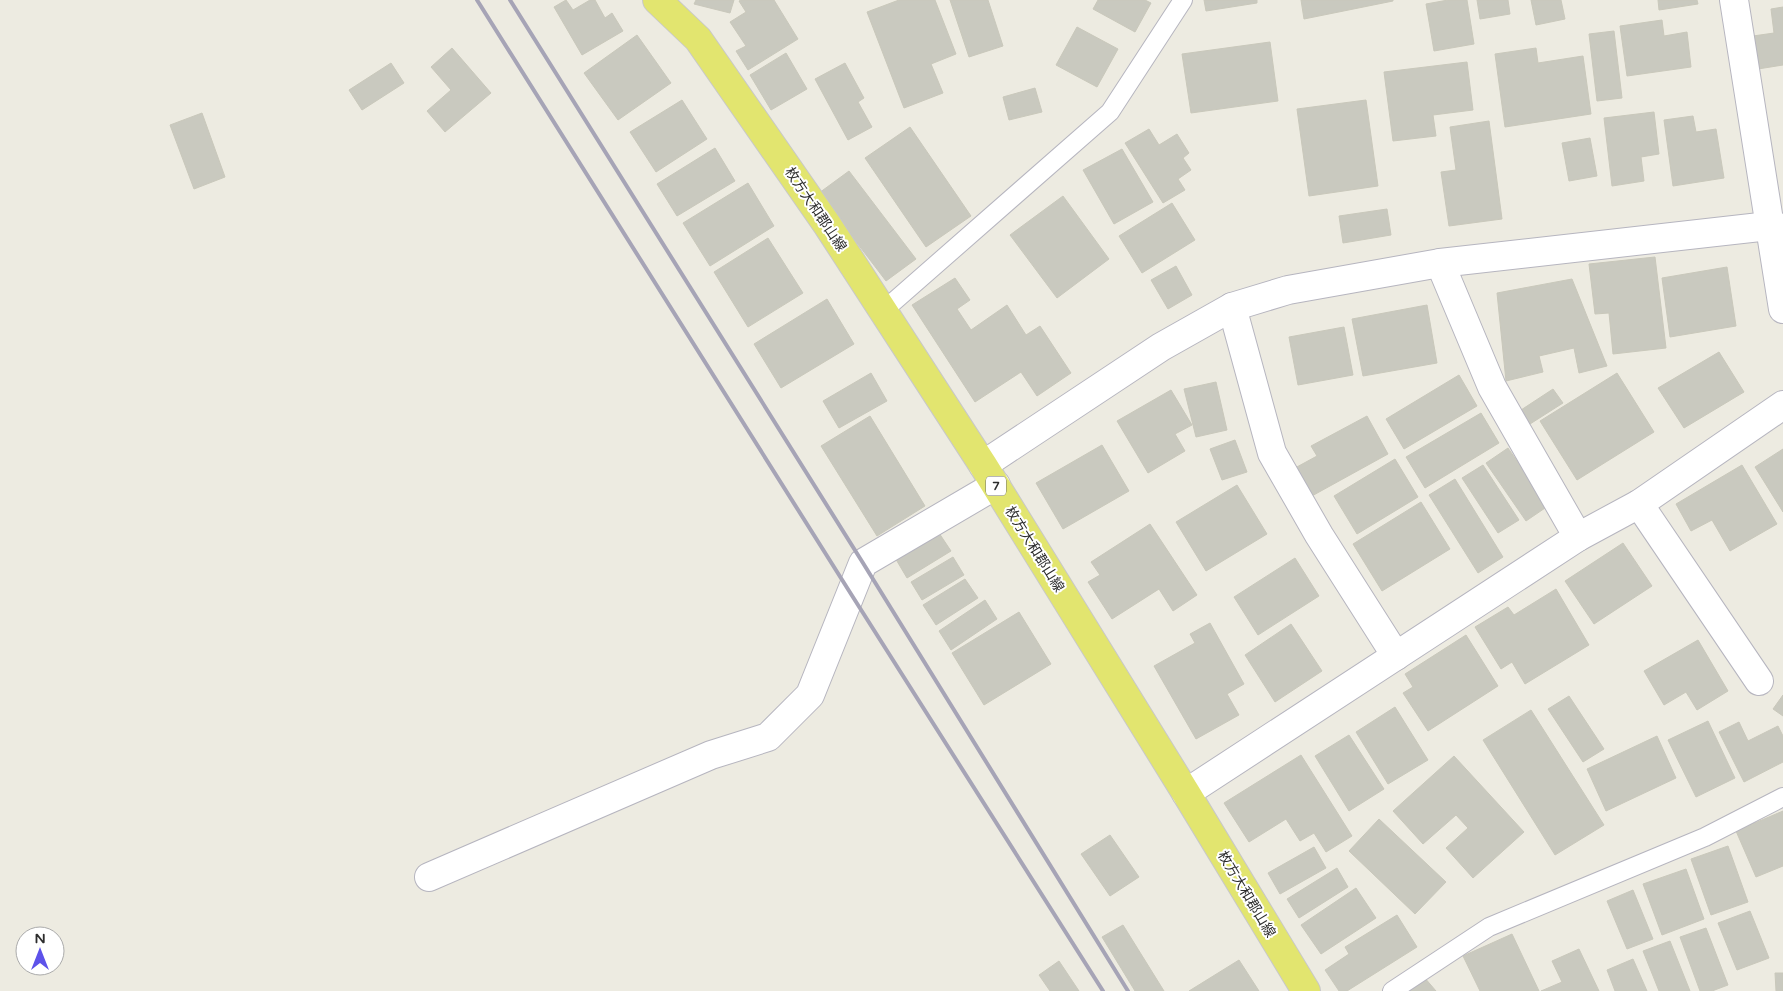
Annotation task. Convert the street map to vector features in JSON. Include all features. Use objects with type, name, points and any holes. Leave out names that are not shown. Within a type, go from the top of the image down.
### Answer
[{"type":"main road","name":"枚方大和郡山線","points":[[657,0],[698,39],[828,226],[989,475],[1306,991]]},
{"type":"street","points":[[1734,0],[1776,227],[1783,309]]},
{"type":"street","points":[[429,876],[711,755],[768,737],[810,695],[863,563],[989,475],[1161,347],[1232,307],[1288,290],[1440,263],[1776,227]]},
{"type":"street","points":[[1440,263],[1492,387],[1578,538]]},
{"type":"street","points":[[1232,307],[1272,453],[1319,535],[1396,656]]},
{"type":"street","points":[[1186,793],[1578,538],[1638,504],[1783,406]]},
{"type":"street","points":[[1638,504],[1759,681]]},
{"type":"lane","points":[[883,311],[1110,112],[1183,0]]},
{"type":"lane","points":[[1392,991],[1489,927],[1705,837],[1783,796]]},
{"type":"building","points":[[566,0],[573,10],[590,0],[595,0],[605,18],[612,13],[623,31],[582,55],[554,7]]},
{"type":"building","points":[[696,0],[734,0],[730,13],[694,4]]},
{"type":"building","points":[[774,0],[798,39],[748,70],[736,51],[746,46],[730,22],[746,12],[739,1]]},
{"type":"building","points":[[899,0],[935,0],[956,54],[931,64],[943,93],[904,108],[867,12]]},
{"type":"building","points":[[950,0],[988,0],[1003,46],[969,57]]},
{"type":"building","points":[[1098,0],[1145,0],[1151,3],[1135,32],[1093,9]]},
{"type":"building","points":[[1204,0],[1257,0],[1257,3],[1206,11]]},
{"type":"building","points":[[1301,0],[1393,0],[1393,1],[1304,19]]},
{"type":"building","points":[[1448,0],[1467,0],[1474,44],[1434,51],[1426,4]]},
{"type":"building","points":[[1477,0],[1508,0],[1510,14],[1480,19]]},
{"type":"building","points":[[1531,0],[1561,0],[1565,19],[1536,25]]},
{"type":"building","points":[[1658,0],[1697,0],[1698,4],[1659,10]]},
{"type":"building","points":[[1783,7],[1783,65],[1758,69],[1753,36],[1774,33],[1771,9]]},
{"type":"building","points":[[1662,20],[1664,36],[1687,32],[1691,67],[1627,76],[1620,26]]},
{"type":"building","points":[[1077,27],[1118,49],[1097,87],[1056,65]]},
{"type":"building","points":[[1614,31],[1622,98],[1597,101],[1589,34]]},
{"type":"building","points":[[637,35],[671,83],[618,120],[584,73]]},
{"type":"building","points":[[1270,42],[1278,101],[1191,113],[1182,54]]},
{"type":"building","points":[[452,48],[491,93],[445,132],[427,111],[451,90],[431,67]]},
{"type":"building","points":[[1536,48],[1538,63],[1583,56],[1591,114],[1505,127],[1495,54]]},
{"type":"building","points":[[786,53],[807,89],[771,110],[750,75]]},
{"type":"building","points":[[1467,62],[1473,110],[1433,115],[1436,136],[1393,141],[1384,72]]},
{"type":"building","points":[[391,63],[404,83],[362,110],[349,90]]},
{"type":"building","points":[[845,63],[864,98],[858,102],[872,127],[848,140],[815,79]]},
{"type":"building","points":[[1035,88],[1042,112],[1009,120],[1003,97]]},
{"type":"building","points":[[682,100],[707,139],[656,172],[630,132]]},
{"type":"building","points":[[1366,100],[1378,186],[1309,196],[1297,109]]},
{"type":"building","points":[[1654,112],[1659,154],[1641,157],[1644,181],[1612,186],[1604,118]]},
{"type":"building","points":[[202,113],[225,177],[194,189],[170,125]]},
{"type":"building","points":[[1693,116],[1696,132],[1716,129],[1724,178],[1673,186],[1664,120]]},
{"type":"building","points":[[1489,121],[1502,219],[1449,226],[1441,172],[1456,170],[1450,127]]},
{"type":"building","points":[[910,127],[971,216],[926,247],[865,158]]},
{"type":"building","points":[[1149,129],[1159,145],[1177,134],[1189,153],[1183,158],[1191,170],[1178,179],[1185,190],[1163,203],[1125,143]]},
{"type":"building","points":[[1590,138],[1597,176],[1569,181],[1562,143]]},
{"type":"building","points":[[715,148],[735,181],[677,216],[657,184]]},
{"type":"building","points":[[1122,149],[1153,202],[1114,224],[1083,170]]},
{"type":"building","points":[[849,171],[916,259],[886,281],[819,193]]},
{"type":"building","points":[[748,183],[774,226],[710,266],[683,223]]},
{"type":"building","points":[[1063,196],[1109,259],[1057,298],[1010,235]]},
{"type":"building","points":[[1172,203],[1195,240],[1142,273],[1119,236]]},
{"type":"building","points":[[1387,209],[1391,235],[1343,243],[1339,216]]},
{"type":"building","points":[[768,238],[803,293],[748,327],[714,272]]},
{"type":"building","points":[[1655,257],[1666,348],[1613,354],[1609,313],[1595,314],[1589,264]]},
{"type":"building","points":[[1176,266],[1192,295],[1168,309],[1151,280]]},
{"type":"building","points":[[1727,267],[1736,326],[1670,337],[1662,278]]},
{"type":"building","points":[[955,278],[970,300],[957,309],[971,330],[1007,305],[1026,335],[1040,326],[1071,373],[1037,396],[1021,372],[975,402],[912,305]]},
{"type":"building","points":[[1572,279],[1607,366],[1579,373],[1574,348],[1539,356],[1543,372],[1506,381],[1497,293]]},
{"type":"building","points":[[827,299],[854,344],[781,388],[754,344]]},
{"type":"building","points":[[1427,305],[1437,363],[1363,376],[1352,319]]},
{"type":"building","points":[[1344,327],[1353,375],[1298,385],[1289,337]]},
{"type":"building","points":[[1719,352],[1744,392],[1684,428],[1658,388]]},
{"type":"building","points":[[871,373],[887,401],[839,428],[823,401]]},
{"type":"building","points":[[1617,373],[1654,432],[1577,480],[1540,421]]},
{"type":"building","points":[[1459,375],[1477,406],[1404,449],[1386,419]]},
{"type":"building","points":[[1216,382],[1227,430],[1196,437],[1184,389]]},
{"type":"building","points":[[1553,389],[1563,403],[1530,424],[1521,410]]},
{"type":"building","points":[[1171,390],[1192,425],[1175,434],[1185,451],[1148,473],[1117,421]]},
{"type":"building","points":[[1481,413],[1499,443],[1425,488],[1406,457]]},
{"type":"building","points":[[870,416],[925,506],[877,536],[821,446]]},
{"type":"building","points":[[1367,416],[1388,454],[1310,497],[1295,468],[1317,456],[1311,446]]},
{"type":"building","points":[[1235,440],[1247,472],[1222,480],[1210,449]]},
{"type":"building","points":[[1102,445],[1129,491],[1063,529],[1036,483]]},
{"type":"building","points":[[1508,448],[1548,506],[1526,521],[1486,463]]},
{"type":"building","points":[[1783,449],[1783,512],[1755,467]]},
{"type":"building","points":[[1395,459],[1418,497],[1357,534],[1334,496]]},
{"type":"building","points":[[1483,465],[1519,520],[1498,533],[1462,478]]},
{"type":"building","points":[[1742,465],[1777,524],[1730,551],[1712,520],[1691,531],[1676,504]]},
{"type":"building","points":[[1455,479],[1503,557],[1478,573],[1429,495]]},
{"type":"building","points":[[1237,485],[1267,534],[1206,571],[1176,522]]},
{"type":"building","points":[[1421,502],[1450,549],[1382,591],[1353,544]]},
{"type":"building","points":[[1150,524],[1197,595],[1173,611],[1159,589],[1112,619],[1088,582],[1100,575],[1091,562]]},
{"type":"building","points":[[937,530],[951,551],[907,578],[894,556]]},
{"type":"building","points":[[1623,543],[1652,586],[1594,624],[1565,581]]},
{"type":"building","points":[[953,557],[964,575],[922,600],[911,582]]},
{"type":"building","points":[[1295,558],[1319,596],[1258,635],[1234,597]]},
{"type":"building","points":[[965,579],[978,598],[936,625],[923,605]]},
{"type":"building","points":[[1556,589],[1589,645],[1525,684],[1512,662],[1501,669],[1475,627],[1508,607],[1514,615]]},
{"type":"building","points":[[985,600],[997,619],[951,650],[939,631]]},
{"type":"building","points":[[1019,612],[1051,664],[984,705],[952,653]]},
{"type":"building","points":[[1210,623],[1244,684],[1227,694],[1239,715],[1196,739],[1154,666],[1195,643],[1190,634]]},
{"type":"building","points":[[1291,624],[1322,671],[1275,702],[1245,655]]},
{"type":"building","points":[[1466,635],[1498,686],[1428,731],[1403,693],[1413,687],[1405,674]]},
{"type":"building","points":[[1698,640],[1728,691],[1697,710],[1686,692],[1664,705],[1644,671]]},
{"type":"building","points":[[1783,695],[1783,716],[1773,709]]},
{"type":"building","points":[[1569,696],[1604,749],[1583,762],[1548,709]]},
{"type":"building","points":[[1395,707],[1428,760],[1388,784],[1356,732]]},
{"type":"building","points":[[1531,710],[1604,825],[1555,855],[1483,740]]},
{"type":"building","points":[[1708,721],[1735,778],[1696,797],[1668,740]]},
{"type":"building","points":[[1739,722],[1748,741],[1778,726],[1783,736],[1783,762],[1744,782],[1719,732]]},
{"type":"building","points":[[1349,735],[1384,789],[1349,811],[1315,756]]},
{"type":"building","points":[[1657,736],[1676,778],[1606,811],[1587,769]]},
{"type":"building","points":[[1301,755],[1352,836],[1326,852],[1314,833],[1300,841],[1286,819],[1249,842],[1224,803]]},
{"type":"building","points":[[1454,756],[1524,832],[1473,878],[1446,848],[1468,828],[1456,815],[1423,844],[1393,811]]},
{"type":"building","points":[[1783,811],[1783,866],[1756,877],[1736,831]]},
{"type":"building","points":[[1379,819],[1446,882],[1415,914],[1349,851]]},
{"type":"building","points":[[1110,835],[1139,877],[1110,896],[1081,854]]},
{"type":"building","points":[[1728,846],[1748,902],[1711,915],[1691,859]]},
{"type":"building","points":[[1314,847],[1326,868],[1280,894],[1268,873]]},
{"type":"building","points":[[1337,868],[1348,887],[1299,918],[1287,899]]},
{"type":"building","points":[[1686,869],[1704,919],[1662,935],[1643,884]]},
{"type":"building","points":[[1356,888],[1376,918],[1321,954],[1301,925]]},
{"type":"building","points":[[1633,890],[1653,939],[1627,949],[1607,901]]},
{"type":"building","points":[[1750,911],[1769,958],[1737,970],[1718,923]]},
{"type":"building","points":[[1397,915],[1417,947],[1347,991],[1339,991],[1325,970],[1349,954],[1345,947]]},
{"type":"building","points":[[1123,925],[1164,991],[1135,991],[1102,937]]},
{"type":"building","points":[[1706,928],[1728,985],[1712,991],[1700,991],[1680,937]]},
{"type":"building","points":[[1512,934],[1539,991],[1480,991],[1463,956]]},
{"type":"building","points":[[1670,941],[1690,991],[1659,991],[1643,951]]},
{"type":"building","points":[[1579,949],[1599,991],[1541,991],[1562,982],[1552,961]]},
{"type":"building","points":[[1633,959],[1647,991],[1615,991],[1607,970]]},
{"type":"building","points":[[1239,960],[1259,991],[1189,991]]},
{"type":"building","points":[[1059,961],[1079,991],[1050,991],[1039,975]]},
{"type":"building","points":[[1775,973],[1783,973],[1783,991],[1776,991]]},
{"type":"building","points":[[1424,977],[1436,991],[1407,991]]},
{"type":"railway","points":[[477,0],[1103,991]]},
{"type":"railway","points":[[510,0],[863,563],[1128,991]]}]
